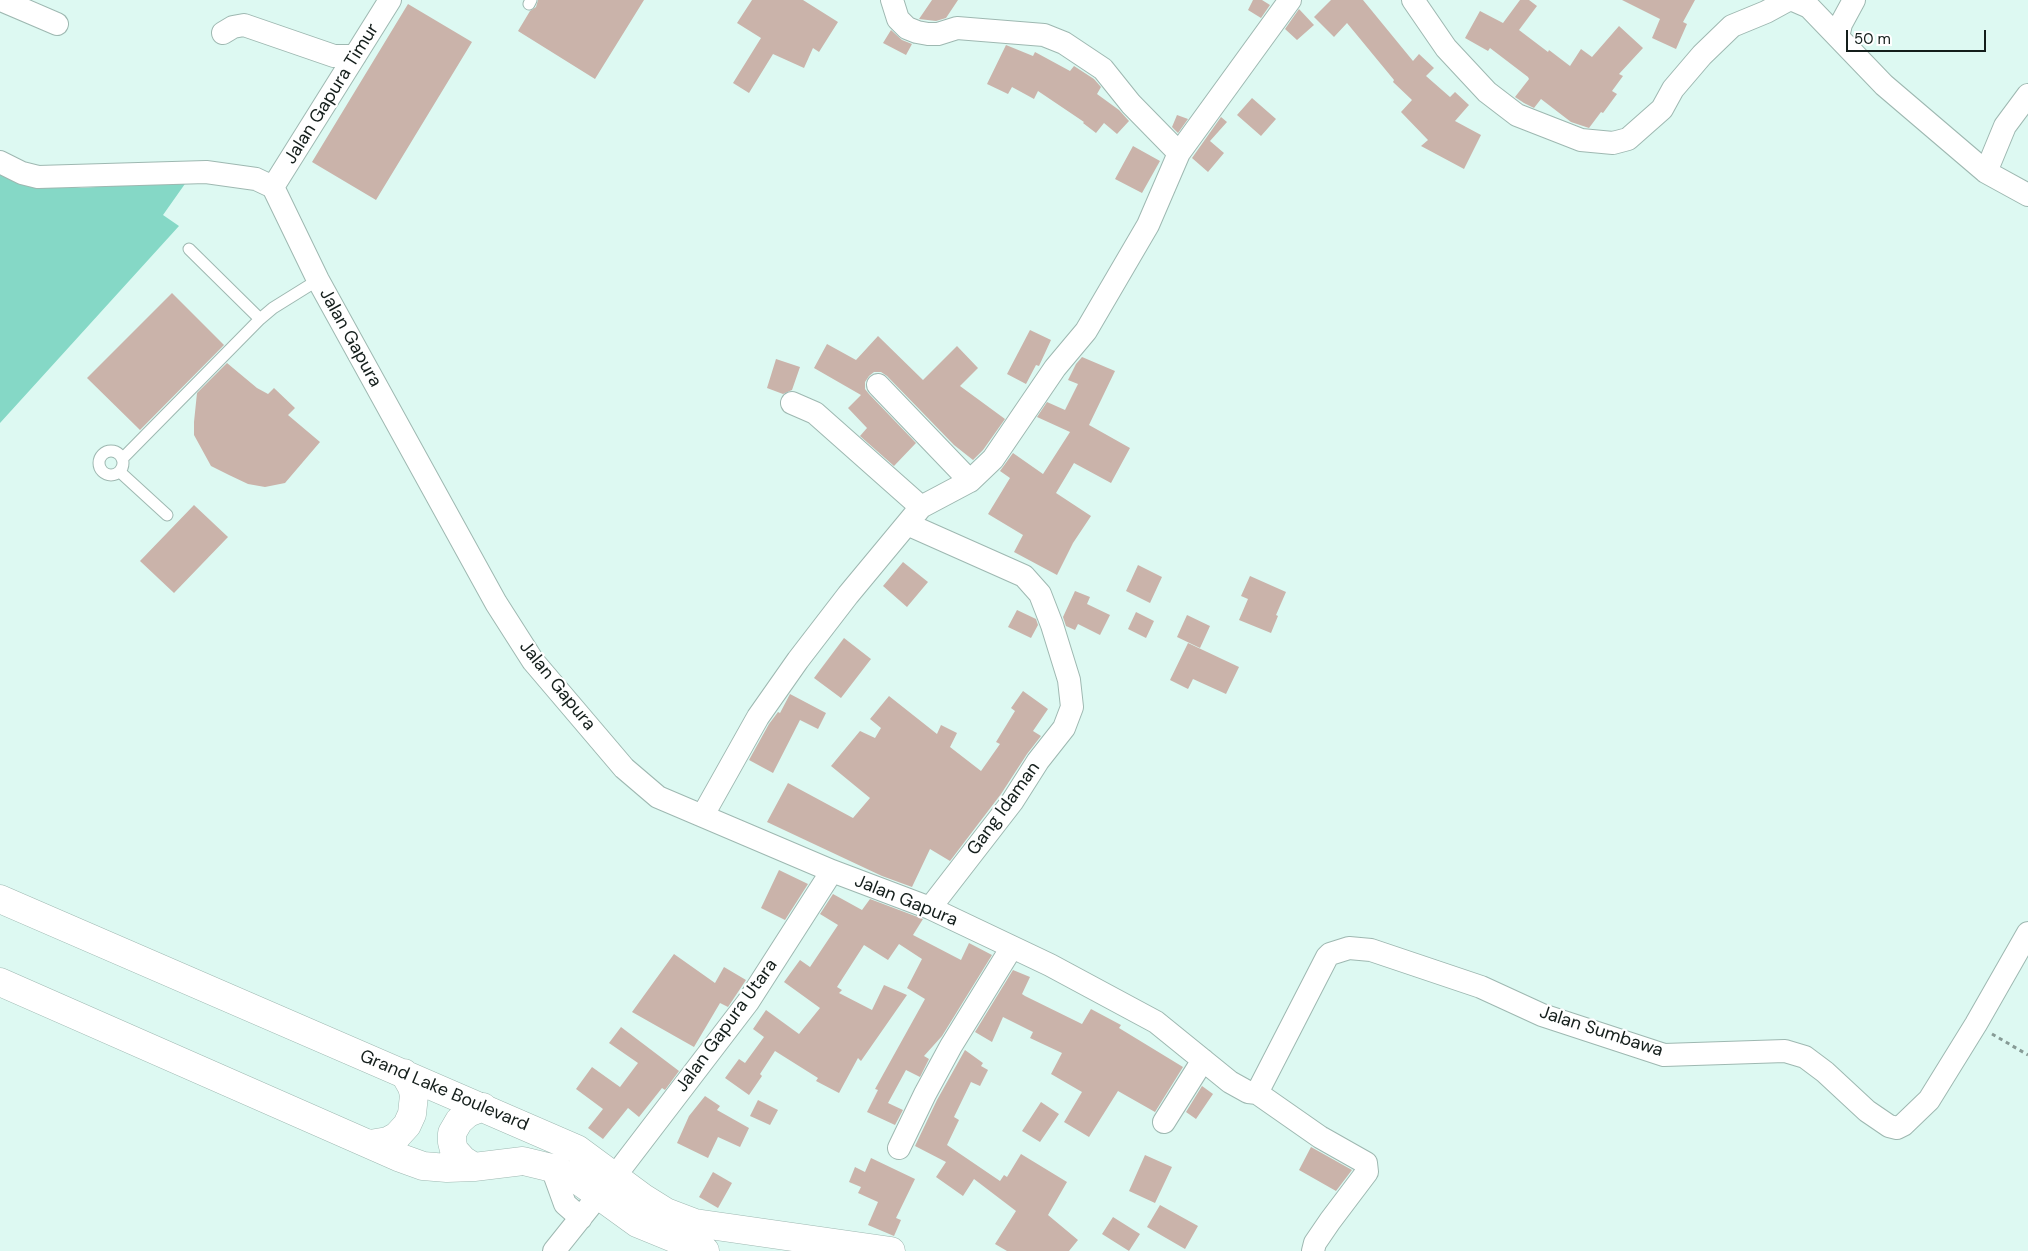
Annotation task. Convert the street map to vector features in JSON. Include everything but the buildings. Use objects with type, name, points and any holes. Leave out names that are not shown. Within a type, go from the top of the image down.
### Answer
[{"type":"street","points":[[1,0],[58,24]]},
{"type":"street","name":"Jalan Gapura Timur","points":[[273,187],[390,0]]},
{"type":"street","points":[[892,0],[898,20],[907,28],[917,32],[928,34],[957,28],[1044,35],[1059,41],[1103,69],[1131,104],[1179,153]]},
{"type":"street","points":[[703,815],[758,717],[798,660],[848,595],[921,507],[970,481],[993,459],[1055,368],[1086,330],[1148,225],[1179,153],[1290,0]]},
{"type":"street","points":[[1414,0],[1446,48],[1488,92],[1517,115],[1581,140],[1613,143],[1628,139],[1662,109],[1673,89],[1702,55],[1732,26],[1766,12],[1788,0]]},
{"type":"street","points":[[1793,0],[1809,7],[1884,85],[1986,172],[2028,195]]},
{"type":"street","points":[[1838,37],[1841,24],[1854,0]]},
{"type":"street","points":[[223,32],[233,27],[244,25],[334,56],[355,56]]},
{"type":"street","points":[[1986,172],[2005,126],[2028,95]]},
{"type":"street","points":[[0,162],[22,173],[38,177],[206,172],[256,179],[273,187]]},
{"type":"street","name":"Jalan Gapura","points":[[273,187],[318,280],[491,594],[533,661],[624,768],[658,797],[832,871],[930,908],[1012,947],[1156,1022],[1230,1082],[1248,1092],[1257,1093],[1320,1137],[1366,1163],[1367,1172],[1330,1221],[1315,1243],[1313,1251]]},
{"type":"street","points":[[878,385],[970,481]]},
{"type":"street","points":[[792,403],[815,413],[921,507]]},
{"type":"street","name":"Gang Idaman","points":[[907,524],[1024,576],[1040,594],[1052,625],[1069,680],[1072,707],[1064,728],[1038,761],[1012,802],[930,908]]},
{"type":"street","name":"Jalan Gapura Utara","points":[[554,1251],[607,1186],[748,1002],[832,871]]},
{"type":"street","name":"Grand Lake Boulevard","points":[[0,899],[577,1149],[637,1224],[705,1251]]},
{"type":"street","name":"Jalan Sumbawa","points":[[1257,1093],[1327,957],[1330,954],[1349,948],[1380,953],[1480,987],[1542,1015],[1664,1055],[1785,1051],[1805,1057],[1867,1110],[1889,1126],[1897,1128],[1903,1125],[1929,1100],[1976,1024],[2028,933]]},
{"type":"street","points":[[899,1148],[951,1046],[1012,947]]},
{"type":"street","name":"Grand Lake Boulevard","points":[[0,982],[423,1166],[447,1168],[474,1167],[523,1161],[552,1168],[579,1181],[607,1186],[642,1198],[666,1212],[695,1223],[890,1251]]},
{"type":"street","points":[[1164,1122],[1203,1060]]},
{"type":"street","points":[[370,1144],[388,1141],[398,1136],[407,1125],[412,1114],[414,1095],[404,1073]]},
{"type":"street","points":[[474,1167],[463,1160],[454,1150],[452,1133],[458,1121],[468,1113],[483,1107]]},
{"type":"street","points":[[552,1168],[565,1204],[581,1218]]},
{"type":"lane","points":[[189,249],[260,319]]},
{"type":"lane","points":[[122,459],[260,319],[273,308],[318,280]]},
{"type":"lane","points":[[108,452],[114,452],[122,459],[123,463],[120,472],[114,475],[102,472],[99,466],[99,460],[103,454],[108,452]]},
{"type":"lane","points":[[120,472],[167,515]]},
{"type":"path","points":[[1976,1024],[2028,1055]]},
{"type":"green space","points":[[0,172],[10,177],[81,188],[187,181],[163,215],[179,226],[0,423]]}]
